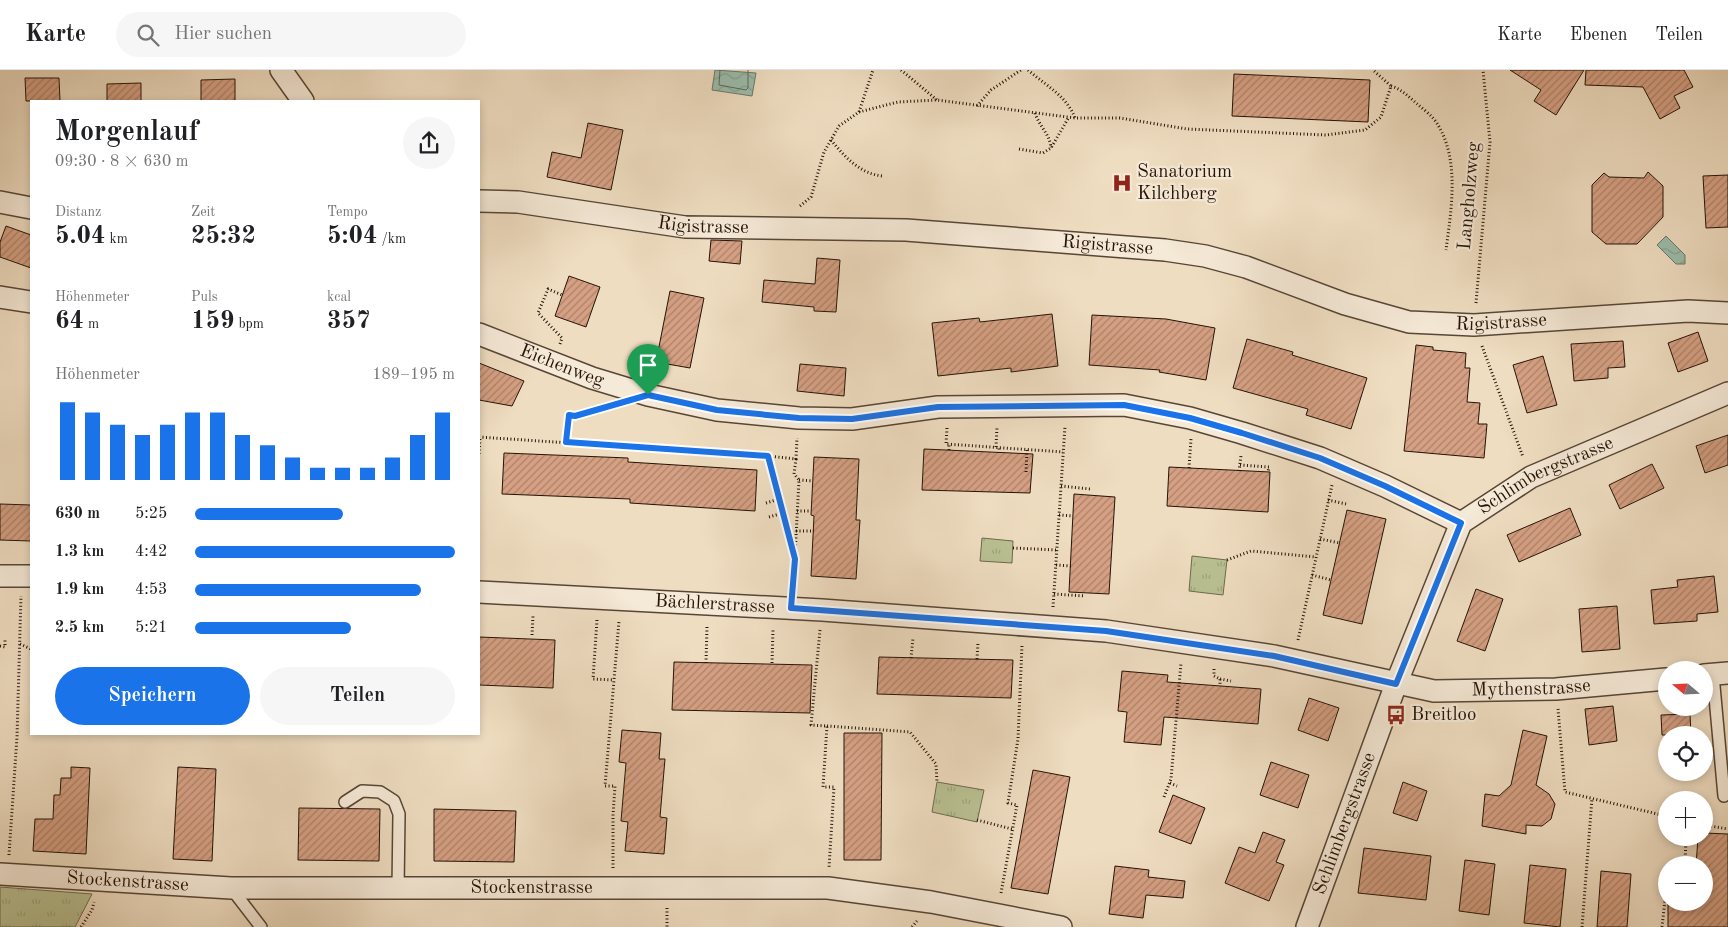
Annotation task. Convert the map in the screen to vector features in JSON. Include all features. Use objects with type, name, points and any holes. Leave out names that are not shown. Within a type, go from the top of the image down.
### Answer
[{"type":"street","points":[[280,70],[302,100]]},
{"type":"street","name":"Rigistrasse","points":[[480,201],[518,202],[685,226],[906,230],[1165,250],[1205,256],[1246,268],[1378,314],[1409,322],[1474,325],[1688,311],[1728,313]]},
{"type":"street","points":[[0,202],[30,208]]},
{"type":"street","points":[[0,297],[30,302]]},
{"type":"street","name":"Eichenweg","points":[[480,334],[592,378],[648,395],[717,410],[799,418],[852,419],[938,407],[1124,405],[1192,419],[1255,436],[1336,465],[1461,523]]},
{"type":"street","name":"Schlimbergstrasse","points":[[1307,927],[1396,684],[1461,523],[1531,477],[1728,393]]},
{"type":"street","points":[[0,576],[30,576]]},
{"type":"street","name":"Bächlerstrasse","points":[[480,592],[791,608],[1106,631],[1228,648],[1314,664],[1396,684]]},
{"type":"street","name":"Mythenstrasse","points":[[1396,684],[1434,691],[1556,689],[1658,680]]},
{"type":"street","name":"Stockenstrasse","points":[[4,868],[230,888],[828,888],[931,902],[1061,927]]},
{"type":"lane","points":[[1715,674],[1724,796]]},
{"type":"lane","points":[[345,802],[362,790],[380,792],[394,801],[399,814],[398,889]]},
{"type":"lane","points":[[230,888],[261,927]]},
{"type":"path","points":[[859,112],[873,70]]},
{"type":"path","points":[[901,70],[937,100]]},
{"type":"path","points":[[977,106],[991,90],[1021,70]]},
{"type":"path","points":[[1028,70],[1063,98],[1076,118]]},
{"type":"path","points":[[1373,70],[1390,86],[1398,88],[1423,109],[1437,123],[1445,137],[1452,187],[1446,250]]},
{"type":"path","name":"Langholzweg","points":[[1474,325],[1490,142],[1484,70]]},
{"type":"path","points":[[772,228],[811,197],[824,152],[839,126],[859,112],[898,102],[937,100],[1076,118],[1120,118],[1187,129],[1326,135],[1365,130],[1381,117],[1390,86]]},
{"type":"path","points":[[1035,113],[1038,122],[1051,141],[1052,148]]},
{"type":"path","points":[[1018,150],[1043,154],[1052,148],[1069,117]]},
{"type":"path","points":[[831,140],[844,156],[860,168],[874,175],[883,176]]},
{"type":"path","points":[[553,363],[562,338],[538,313],[548,289],[562,294]]},
{"type":"path","points":[[1474,325],[1524,462]]},
{"type":"path","points":[[566,442],[569,415],[575,416],[612,406]]},
{"type":"path","points":[[1052,627],[1067,406]]},
{"type":"path","points":[[791,608],[799,480],[794,474],[799,418]]},
{"type":"path","points":[[1190,468],[1192,419]]},
{"type":"path","points":[[947,432],[946,444],[949,444],[949,450]]},
{"type":"path","points":[[480,437],[796,459]]},
{"type":"path","points":[[997,438],[999,453]]},
{"type":"path","points":[[949,444],[1063,452]]},
{"type":"path","points":[[1026,472],[1027,450]]},
{"type":"path","points":[[768,456],[795,559]]},
{"type":"path","points":[[1240,465],[1269,467],[1268,472]]},
{"type":"path","points":[[1297,646],[1336,465]]},
{"type":"path","points":[[799,480],[813,481]]},
{"type":"path","points":[[1061,486],[1090,489]]},
{"type":"path","points":[[766,503],[779,499]]},
{"type":"path","points":[[1328,500],[1346,504]]},
{"type":"path","points":[[797,511],[811,511]]},
{"type":"path","points":[[769,517],[783,513]]},
{"type":"path","points":[[1059,516],[1073,516]]},
{"type":"path","points":[[796,530],[814,532]]},
{"type":"path","points":[[1320,539],[1340,543]]},
{"type":"path","points":[[1013,548],[1057,550]]},
{"type":"path","points":[[1227,560],[1251,551],[1316,557]]},
{"type":"path","points":[[1056,565],[1071,566]]},
{"type":"path","points":[[1312,575],[1332,580]]},
{"type":"path","points":[[1054,594],[1085,596]]},
{"type":"path","points":[[822,610],[811,725],[910,732],[936,764],[937,782]]},
{"type":"path","points":[[4,868],[17,737],[21,615]]},
{"type":"path","points":[[532,634],[533,616]]},
{"type":"path","points":[[597,620],[593,679],[614,680]]},
{"type":"path","points":[[997,915],[1017,805],[1008,803],[1018,740],[1023,624]]},
{"type":"path","points":[[706,663],[707,625]]},
{"type":"path","points":[[772,663],[773,629]]},
{"type":"path","points":[[911,658],[913,637]]},
{"type":"path","points":[[0,646],[5,646],[5,639]]},
{"type":"path","points":[[613,889],[612,815],[615,786],[604,786],[617,641]]},
{"type":"path","points":[[977,659],[978,641]]},
{"type":"path","points":[[20,644],[30,649]]},
{"type":"path","points":[[1164,797],[1170,783],[1182,655]]},
{"type":"path","points":[[1213,666],[1214,676],[1231,681]]},
{"type":"path","points":[[1220,679],[1220,686]]},
{"type":"path","points":[[1556,689],[1565,792],[1658,814]]},
{"type":"path","points":[[827,726],[823,786],[834,787],[828,888]]},
{"type":"path","points":[[1170,783],[1177,786]]},
{"type":"path","points":[[1582,927],[1592,798]]},
{"type":"path","points":[[977,820],[1012,829]]},
{"type":"path","points":[[1713,826],[1728,829]]},
{"type":"path","points":[[81,927],[94,906]]},
{"type":"path","points":[[1662,927],[1664,911]]},
{"type":"green space","points":[[982,538],[1013,541],[1012,563],[980,561]]},
{"type":"green space","points":[[1192,556],[1227,560],[1223,595],[1189,591]]},
{"type":"green space","points":[[937,782],[984,790],[977,822],[932,812]]},
{"type":"green space","points":[[0,887],[92,894],[75,927],[0,927]]},
{"type":"water","points":[[715,70],[756,73],[752,96],[712,90]]},
{"type":"water","points":[[1666,236],[1685,255],[1685,264],[1676,264],[1657,245]]},
{"type":"building","points":[[1510,70],[1584,70],[1556,115],[1534,101],[1541,90]]},
{"type":"building","points":[[1586,70],[1684,70],[1693,87],[1674,96],[1680,108],[1660,119],[1643,87],[1585,85]]},
{"type":"building","points":[[1234,74],[1370,80],[1368,122],[1232,116]]},
{"type":"building","points":[[25,78],[59,78],[60,100],[26,101]]},
{"type":"building","points":[[235,79],[235,100],[201,100],[201,80]]},
{"type":"building","points":[[141,83],[141,100],[107,100],[107,84]]},
{"type":"building","points":[[588,123],[623,130],[611,190],[547,177],[552,152],[581,158]]},
{"type":"building","points":[[1648,172],[1663,186],[1663,217],[1637,244],[1606,244],[1592,232],[1592,185],[1604,173],[1609,177],[1644,178]]},
{"type":"building","points":[[1728,175],[1728,227],[1706,228],[1703,176]]},
{"type":"building","points":[[6,226],[30,235],[30,268],[0,257],[0,242]]},
{"type":"building","points":[[711,240],[742,241],[740,264],[709,261]]},
{"type":"building","points":[[817,258],[840,260],[836,312],[814,311],[814,307],[762,302],[764,280],[815,284]]},
{"type":"building","points":[[569,276],[600,287],[586,327],[555,316]]},
{"type":"building","points":[[670,291],[704,298],[690,368],[656,362]]},
{"type":"building","points":[[1052,314],[1058,366],[1011,372],[1011,368],[938,376],[932,323],[979,318],[980,322]]},
{"type":"building","points":[[1092,315],[1166,319],[1215,328],[1206,380],[1159,372],[1160,370],[1089,365]]},
{"type":"building","points":[[1698,332],[1708,361],[1678,372],[1668,343]]},
{"type":"building","points":[[1247,339],[1293,352],[1292,355],[1367,378],[1351,429],[1306,415],[1308,409],[1233,388]]},
{"type":"building","points":[[1623,341],[1625,367],[1608,368],[1608,378],[1574,381],[1571,344]]},
{"type":"building","points":[[1416,345],[1433,347],[1433,350],[1466,353],[1465,368],[1470,368],[1467,402],[1480,403],[1478,424],[1487,424],[1484,458],[1404,451]]},
{"type":"building","points":[[1543,356],[1557,405],[1527,413],[1513,365]]},
{"type":"building","points":[[480,363],[524,381],[512,406],[480,400]]},
{"type":"building","points":[[800,364],[846,368],[844,396],[797,391]]},
{"type":"building","points":[[1728,435],[1728,465],[1705,473],[1696,446]]},
{"type":"building","points":[[924,449],[1033,454],[1030,493],[922,490]]},
{"type":"building","points":[[504,453],[628,458],[628,462],[757,470],[755,511],[630,503],[630,499],[502,494]]},
{"type":"building","points":[[814,457],[859,459],[856,520],[860,520],[856,579],[811,576],[814,516],[811,515]]},
{"type":"building","points":[[1652,464],[1664,488],[1620,509],[1609,485]]},
{"type":"building","points":[[1169,467],[1270,472],[1268,512],[1167,506]]},
{"type":"building","points":[[1074,494],[1115,497],[1109,594],[1069,592]]},
{"type":"building","points":[[0,504],[30,505],[30,541],[0,540]]},
{"type":"building","points":[[1570,508],[1581,535],[1519,562],[1507,535]]},
{"type":"building","points":[[1347,510],[1386,519],[1362,624],[1323,615]]},
{"type":"building","points":[[1714,576],[1718,612],[1697,614],[1697,621],[1654,624],[1651,590],[1678,587],[1677,580]]},
{"type":"building","points":[[1476,589],[1503,599],[1485,651],[1457,641]]},
{"type":"building","points":[[1617,606],[1620,649],[1582,652],[1579,609]]},
{"type":"building","points":[[480,637],[555,640],[553,688],[480,685]]},
{"type":"building","points":[[879,657],[1013,660],[1011,698],[877,694]]},
{"type":"building","points":[[674,662],[812,665],[810,713],[672,710]]},
{"type":"building","points":[[1122,671],[1168,675],[1167,682],[1261,689],[1258,724],[1164,717],[1161,745],[1124,742],[1127,712],[1118,711]]},
{"type":"building","points":[[1309,698],[1339,708],[1328,741],[1298,730]]},
{"type":"building","points":[[1613,706],[1617,741],[1589,745],[1585,709]]},
{"type":"building","points":[[1661,716],[1690,716],[1691,726],[1662,726]]},
{"type":"building","points":[[622,730],[661,733],[659,759],[665,759],[660,817],[667,818],[664,854],[625,851],[628,822],[621,821],[626,763],[619,762]]},
{"type":"building","points":[[1523,730],[1547,736],[1536,785],[1549,794],[1555,804],[1551,819],[1542,826],[1526,825],[1526,834],[1482,826],[1485,794],[1499,796],[1511,785]]},
{"type":"building","points":[[844,733],[882,733],[881,860],[844,860]]},
{"type":"building","points":[[1271,762],[1309,775],[1298,808],[1260,795]]},
{"type":"building","points":[[71,767],[90,768],[86,854],[33,851],[35,819],[53,819],[54,795],[60,795],[61,778],[71,778]]},
{"type":"building","points":[[178,767],[216,769],[212,861],[173,859]]},
{"type":"building","points":[[1033,770],[1070,777],[1048,894],[1011,888]]},
{"type":"building","points":[[1403,782],[1427,791],[1417,821],[1393,813]]},
{"type":"building","points":[[1173,795],[1205,808],[1191,844],[1159,832]]},
{"type":"building","points":[[299,808],[380,809],[379,861],[298,860]]},
{"type":"building","points":[[434,809],[516,811],[514,862],[434,861]]},
{"type":"building","points":[[1263,832],[1285,840],[1276,862],[1284,865],[1269,901],[1225,883],[1239,847],[1255,853]]},
{"type":"building","points":[[1713,833],[1728,834],[1728,927],[1668,927],[1668,911],[1713,911],[1713,856],[1697,856],[1697,846],[1713,846]]},
{"type":"building","points":[[1364,848],[1431,856],[1426,900],[1358,893]]},
{"type":"building","points":[[1465,860],[1495,864],[1489,915],[1459,911]]},
{"type":"building","points":[[1530,865],[1566,869],[1560,927],[1524,923]]},
{"type":"building","points":[[1115,866],[1149,870],[1148,877],[1185,881],[1183,898],[1146,895],[1143,918],[1109,914]]},
{"type":"building","points":[[1601,871],[1631,874],[1627,927],[1597,927]]},
{"type":"place","name":"Sanatorium Kilchberg","points":[[1122,183]]},
{"type":"place","name":"Breitloo","points":[[1396,715]]},
{"type":"route","points":[[648,395],[717,410],[799,418],[852,419],[938,407],[1124,405],[1190,418],[1255,436],[1320,458],[1385,486],[1461,523],[1396,684],[1320,665],[1274,656],[1219,646],[1106,631],[791,608],[795,559],[768,456],[566,442],[569,415],[575,416],[648,395]]}]
